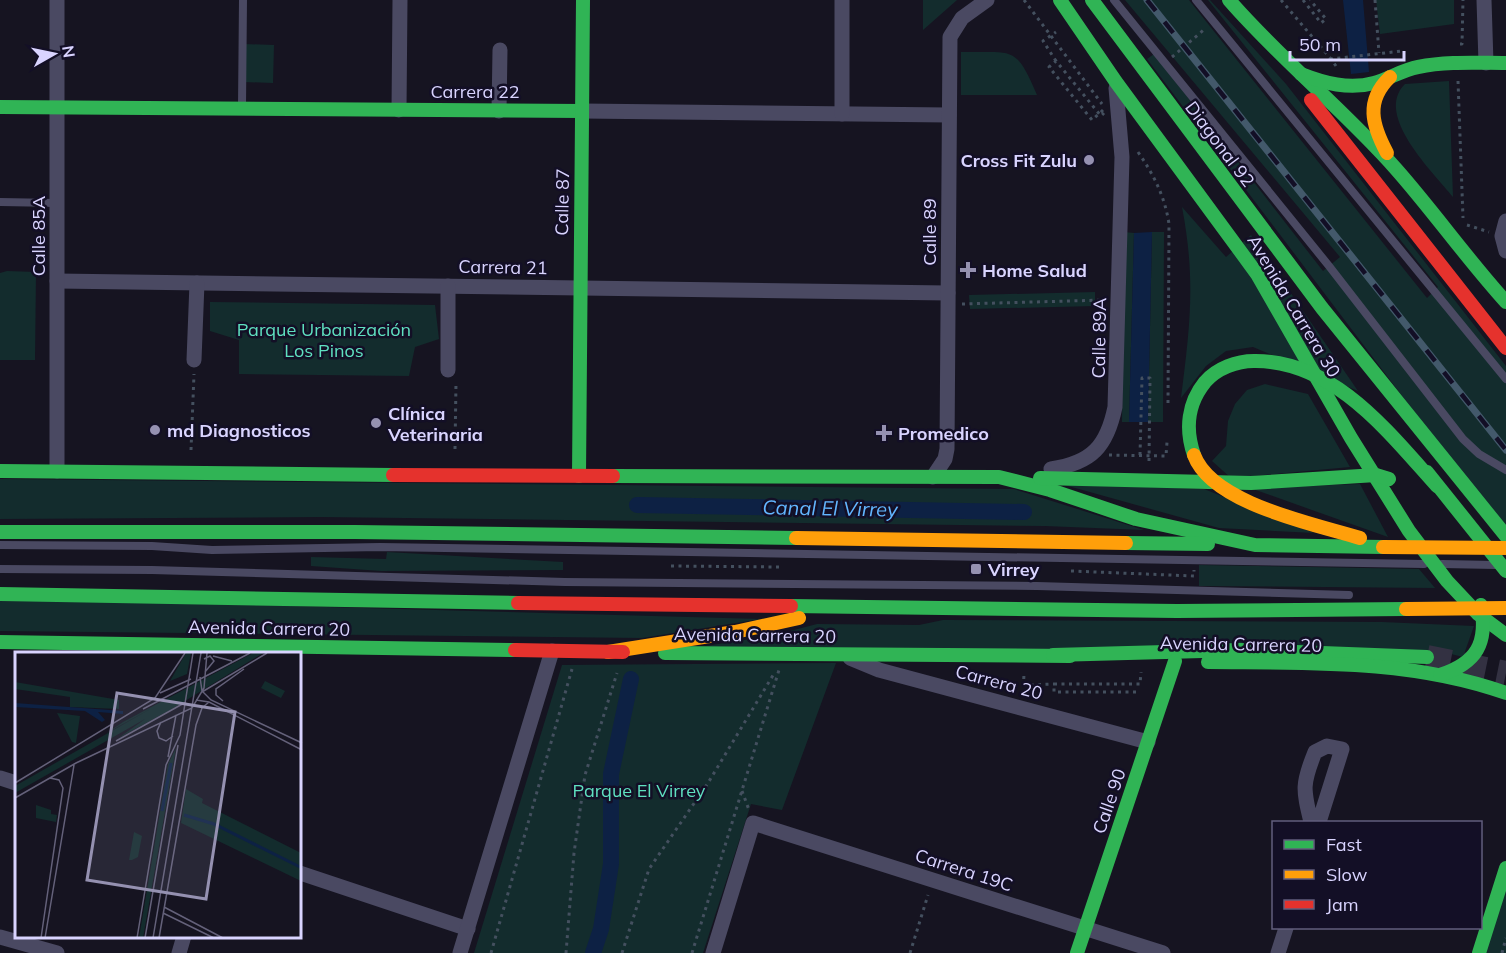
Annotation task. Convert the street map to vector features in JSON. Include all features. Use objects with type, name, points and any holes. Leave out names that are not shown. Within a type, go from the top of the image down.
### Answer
[{"type":"main road","name":"Calle 87","points":[[579,476],[583,0]]},
{"type":"main road","name":"Avenida Carrera 30","points":[[1060,0],[1116,82],[1238,245],[1403,522],[1448,581],[1501,631]]},
{"type":"main road","name":"Diagonal 92","points":[[1092,0],[1322,308],[1506,536]]},
{"type":"main road","points":[[1228,0],[1254,29],[1395,168],[1471,264],[1506,302]]},
{"type":"main road","points":[[1254,29],[1506,348]]},
{"type":"main road","points":[[1297,72],[1333,85],[1352,86],[1390,77],[1417,67],[1457,63],[1506,63]]},
{"type":"main road","points":[[1390,77],[1377,90],[1370,108],[1374,131],[1395,168]]},
{"type":"main road","name":"Carrera 22","points":[[0,107],[582,111]]},
{"type":"main road","name":"Diagonal 92","points":[[1322,308],[1403,438],[1437,486],[1506,571]]},
{"type":"main road","points":[[1388,548],[1269,510],[1207,475],[1197,462],[1188,432],[1188,416],[1201,386],[1226,366],[1254,361],[1270,362],[1304,372],[1339,388],[1383,429],[1437,486]]},
{"type":"main road","points":[[0,471],[999,477],[1251,483],[1376,475],[1399,486]]},
{"type":"main road","points":[[999,477],[1050,490],[1136,519],[1255,545]]},
{"type":"main road","points":[[1429,531],[1468,581],[1483,615],[1480,647],[1464,667],[1440,675]]},
{"type":"main road","points":[[0,532],[355,532],[1088,540],[1388,548],[1506,548]]},
{"type":"main road","name":"Avenida Carrera 20","points":[[0,594],[668,606],[853,606],[1177,611],[1506,608]]},
{"type":"main road","points":[[608,652],[735,632],[853,606]]},
{"type":"main road","name":"Avenida Carrera 20","points":[[0,642],[608,652],[1053,655],[1175,661],[1349,665],[1440,675],[1492,686],[1506,693]]},
{"type":"main road","points":[[1053,655],[1188,650],[1341,652],[1427,657]]},
{"type":"main road","name":"Calle 90","points":[[1077,953],[1175,661]]},
{"type":"main road","points":[[1479,953],[1506,868]]},
{"type":"street","name":"Calle 85A","points":[[57,0],[57,471]]},
{"type":"street","points":[[399,110],[400,0]]},
{"type":"street","points":[[842,0],[842,114]]},
{"type":"street","name":"Calle 89","points":[[933,477],[945,459],[947,449],[950,37],[962,18],[987,0]]},
{"type":"street","points":[[1484,0],[1486,63]]},
{"type":"street","points":[[499,111],[500,50]]},
{"type":"street","name":"Calle 89A","points":[[1092,454],[1106,440],[1115,407],[1122,157],[1116,82]]},
{"type":"street","name":"Carrera 22","points":[[582,111],[950,115]]},
{"type":"street","name":"Carrera 21","points":[[57,281],[581,288],[948,299]]},
{"type":"street","points":[[194,360],[196,283]]},
{"type":"street","points":[[448,286],[452,375]]},
{"type":"street","points":[[999,477],[1062,467],[1092,454]]},
{"type":"street","points":[[460,953],[552,651]]},
{"type":"street","name":"Carrera 20","points":[[842,654],[879,670],[1148,742]]},
{"type":"street","points":[[1311,821],[1304,792],[1304,779],[1314,752],[1327,746],[1342,749],[1319,821]]},
{"type":"street","points":[[0,778],[15,783]]},
{"type":"street","points":[[713,953],[753,823]]},
{"type":"street","name":"Carrera 19C","points":[[753,823],[1163,953]]},
{"type":"street","points":[[302,874],[468,929]]},
{"type":"street","points":[[1278,953],[1285,929]]},
{"type":"street","points":[[0,937],[57,953]]},
{"type":"street","points":[[179,953],[183,938]]},
{"type":"lane","points":[[242,108],[243,0]]},
{"type":"lane","points":[[1114,0],[1329,266],[1463,440],[1479,454],[1506,470]]},
{"type":"lane","points":[[1196,0],[1506,379]]},
{"type":"lane","points":[[0,202],[57,203]]},
{"type":"lane","points":[[0,545],[152,546],[212,550],[380,547],[1506,565]]},
{"type":"lane","points":[[0,569],[140,570],[555,582],[1037,586],[1358,596]]},
{"type":"lane","points":[[1450,596],[1484,596]]},
{"type":"path","points":[[1024,0],[1106,110]]},
{"type":"path","points":[[1281,0],[1331,59]]},
{"type":"path","points":[[1303,0],[1322,23],[1326,19],[1310,0]]},
{"type":"path","points":[[1346,58],[1379,53],[1375,0]]},
{"type":"path","points":[[1462,44],[1463,0]]},
{"type":"path","points":[[1043,41],[1056,62]]},
{"type":"path","points":[[1457,63],[1463,224],[1505,236]]},
{"type":"path","points":[[1092,120],[1098,115]]},
{"type":"path","points":[[948,299],[1119,300]]},
{"type":"path","points":[[191,450],[194,360]]},
{"type":"path","points":[[452,375],[455,449]]},
{"type":"path","points":[[1140,455],[1142,378],[1150,378]]},
{"type":"path","points":[[1092,454],[1166,456]]},
{"type":"path","points":[[671,566],[780,567]]},
{"type":"path","points":[[1060,571],[1132,574]]},
{"type":"path","points":[[491,953],[578,651]]},
{"type":"path","points":[[566,953],[574,853],[585,775],[598,725],[624,652]]},
{"type":"path","points":[[692,953],[782,654]]},
{"type":"path","points":[[622,953],[649,869],[708,783],[778,667],[782,654]]},
{"type":"path","points":[[1022,708],[1024,655]]},
{"type":"path","points":[[1054,684],[1054,692],[1136,692]]},
{"type":"path","points":[[1023,685],[1140,684]]},
{"type":"path","points":[[742,789],[753,823]]},
{"type":"path","points":[[910,953],[933,880]]},
{"type":"path","points":[[1502,953],[1506,938]]},
{"type":"green space","points":[[923,0],[957,0],[923,30]]},
{"type":"green space","points":[[1125,0],[1189,0],[1427,298],[1438,287],[1208,0],[1210,0],[1286,84],[1506,366],[1506,525],[1446,454],[1147,59],[1154,54],[1323,271],[1340,257]]},
{"type":"green space","points":[[1376,0],[1454,0],[1454,24],[1380,34]]},
{"type":"green space","points":[[244,44],[274,45],[273,83],[243,82]]},
{"type":"green space","points":[[961,52],[992,52],[1011,55],[1023,67],[1037,95],[961,95]]},
{"type":"green space","points":[[1449,81],[1453,197],[1410,143],[1401,127],[1396,111],[1397,97],[1405,84]]},
{"type":"green space","points":[[1182,207],[1226,257],[1251,235],[1358,391],[1253,347],[1226,351],[1206,366],[1181,398],[1190,303],[1189,258]]},
{"type":"green space","points":[[1124,232],[1134,233],[1129,422],[1122,422]]},
{"type":"green space","points":[[1152,232],[1164,232],[1163,422],[1148,422]]},
{"type":"green space","points":[[7,271],[36,272],[35,360],[0,360],[0,273]]},
{"type":"green space","points":[[1095,292],[1095,306],[970,309],[969,295]]},
{"type":"green space","name":"Parque Urbanización Los Pinos","points":[[210,302],[435,305],[439,339],[415,347],[409,376],[239,374],[239,340],[210,331]]},
{"type":"green space","points":[[1265,384],[1308,394],[1350,467],[1231,478],[1212,461],[1226,446],[1228,421],[1235,404],[1247,390]]},
{"type":"green space","points":[[0,479],[1014,489],[1144,530],[1045,526],[321,517],[0,519]]},
{"type":"green space","points":[[1061,484],[1204,489],[1314,533],[1219,528]]},
{"type":"green space","points":[[1360,484],[1388,537],[1250,488]]},
{"type":"green space","points":[[387,552],[563,562],[563,570],[381,571],[311,566],[311,557],[386,559]]},
{"type":"green space","points":[[1199,565],[1419,569],[1435,588],[1199,586]]},
{"type":"green space","points":[[0,598],[761,619],[642,638],[0,631]]},
{"type":"green space","points":[[943,620],[1382,622],[1474,626],[1463,657],[1435,650],[686,649],[771,636],[817,624],[919,625]]},
{"type":"green space","name":"Parque El Virrey","points":[[836,663],[782,810],[751,804],[703,953],[474,953],[562,665]]},
{"type":"green space","points":[[1506,889],[1506,953],[1485,953]]},
{"type":"water","points":[[1343,0],[1363,0],[1369,72],[1351,74]]},
{"type":"water","points":[[1152,232],[1148,422],[1129,422],[1134,233]]},
{"type":"waterway","name":"Canal El Virrey","points":[[637,505],[1024,512]]},
{"type":"waterway","name":"Canal El Virrey","points":[[593,953],[601,929],[611,864],[611,774],[631,679]]},
{"type":"tunnel","points":[[1427,657],[1506,673]]},
{"type":"railway","points":[[1147,0],[1506,450]]},
{"type":"traffic: fast","points":[[579,476],[583,0]]},
{"type":"traffic: fast","points":[[1060,0],[1116,82],[1257,274],[1351,438],[1409,531],[1447,581],[1478,614],[1506,635]]},
{"type":"traffic: fast","points":[[1092,0],[1322,308],[1506,536]]},
{"type":"traffic: fast","points":[[1229,0],[1376,147],[1506,302]]},
{"type":"traffic: fast","points":[[1301,74],[1328,83],[1355,86],[1374,83],[1406,70],[1429,65],[1506,63]]},
{"type":"traffic: fast","points":[[0,107],[582,111]]},
{"type":"traffic: fast","points":[[1194,455],[1190,436],[1190,417],[1195,399],[1205,382],[1221,369],[1241,362],[1283,364],[1310,373],[1358,403],[1437,486]]},
{"type":"traffic: fast","points":[[0,471],[393,475]]},
{"type":"traffic: fast","points":[[1427,472],[1506,571]]},
{"type":"traffic: fast","points":[[1040,478],[1251,483],[1376,475],[1389,479]]},
{"type":"traffic: fast","points":[[613,476],[999,477],[1050,490],[1136,519],[1255,545],[1383,547]]},
{"type":"traffic: fast","points":[[0,532],[355,532],[796,538]]},
{"type":"traffic: fast","points":[[1126,543],[1208,544]]},
{"type":"traffic: fast","points":[[0,594],[518,603]]},
{"type":"traffic: fast","points":[[1440,675],[1463,664],[1477,650],[1483,630],[1481,605]]},
{"type":"traffic: fast","points":[[791,606],[1177,611],[1406,609]]},
{"type":"traffic: fast","points":[[0,642],[515,650]]},
{"type":"traffic: fast","points":[[1053,655],[1240,650],[1427,657]]},
{"type":"traffic: fast","points":[[665,653],[1070,656]]},
{"type":"traffic: fast","points":[[1077,953],[1175,661]]},
{"type":"traffic: fast","points":[[1208,662],[1358,665],[1433,674],[1506,693]]},
{"type":"traffic: fast","points":[[1479,953],[1506,868]]},
{"type":"traffic: slow","points":[[1387,153],[1375,123],[1374,104],[1382,86],[1390,77]]},
{"type":"traffic: slow","points":[[1194,455],[1204,472],[1221,487],[1243,499],[1292,519],[1360,538]]},
{"type":"traffic: slow","points":[[796,538],[1126,543]]},
{"type":"traffic: slow","points":[[1383,547],[1506,548]]},
{"type":"traffic: slow","points":[[1406,609],[1506,608]]},
{"type":"traffic: slow","points":[[608,652],[735,632],[799,618]]},
{"type":"traffic: jam","points":[[1311,100],[1506,348]]},
{"type":"traffic: jam","points":[[393,475],[613,476]]},
{"type":"traffic: jam","points":[[518,603],[791,606]]},
{"type":"traffic: jam","points":[[515,650],[623,652]]},
{"type":"place","name":"Cross Fit Zulu","points":[[1089,160]]},
{"type":"place","name":"Home Salud","points":[[968,270]]},
{"type":"place","name":"Clínica Veterinaria","points":[[376,423]]},
{"type":"place","name":"md Diagnosticos","points":[[155,430]]},
{"type":"place","name":"Promedico","points":[[884,433]]},
{"type":"place","name":"Virrey","points":[[976,569]]}]
